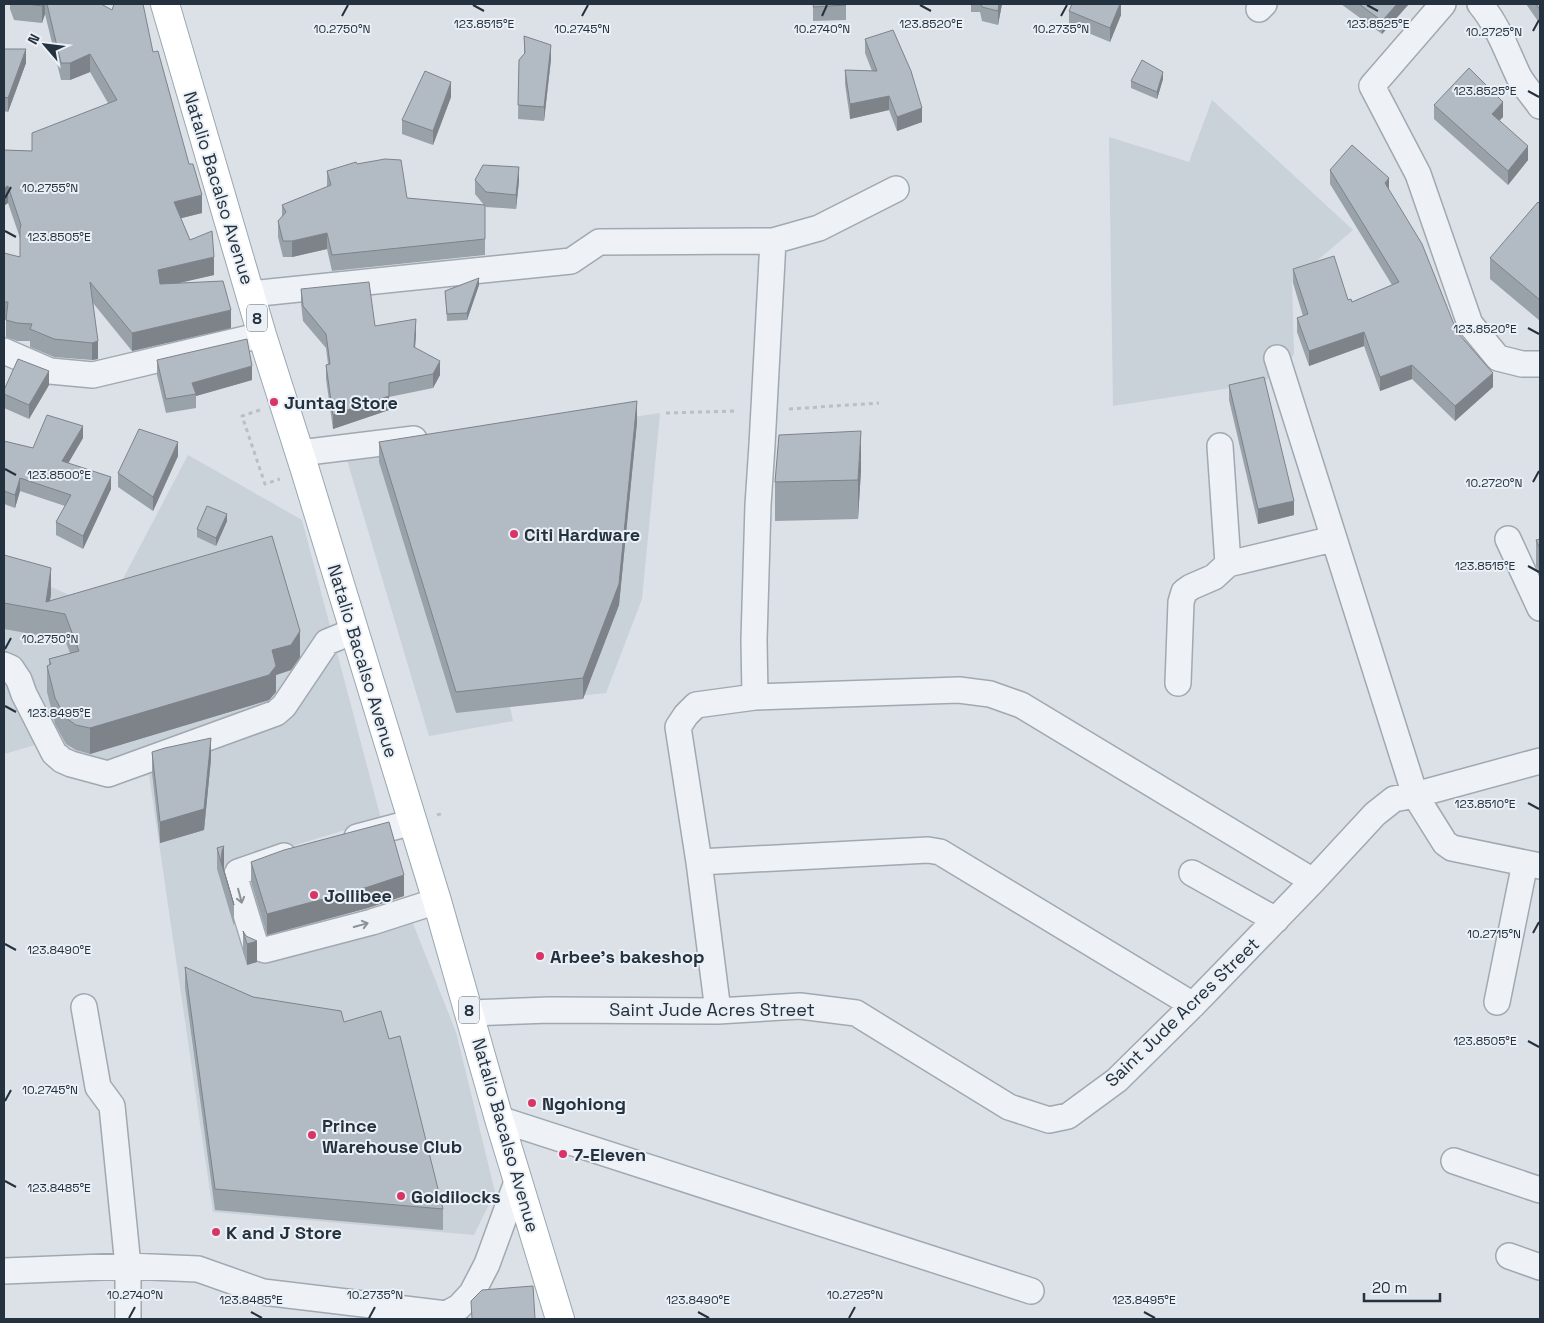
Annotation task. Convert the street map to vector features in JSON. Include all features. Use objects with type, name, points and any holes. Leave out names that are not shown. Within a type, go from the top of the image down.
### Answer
[{"type":"main road","name":"Natalio Bacalso Avenue","points":[[165,4],[262,335],[437,901],[560,1319]]},
{"type":"street","points":[[1444,4],[1372,86],[1418,174],[1470,324],[1498,358],[1522,364],[1540,364]]},
{"type":"street","points":[[1480,4],[1487,12],[1502,39],[1521,79],[1540,106]]},
{"type":"street","points":[[251,294],[571,261],[599,242],[773,241],[819,228],[896,189]]},
{"type":"street","points":[[755,697],[754,640],[758,505],[773,241]]},
{"type":"street","points":[[4,351],[50,371],[93,375],[262,335]]},
{"type":"street","points":[[1277,358],[1415,795],[1445,843],[1452,848],[1533,864],[1497,1002]]},
{"type":"street","points":[[300,453],[438,436]]},
{"type":"street","points":[[1220,446],[1228,564]]},
{"type":"street","points":[[1508,538],[1540,608]]},
{"type":"street","points":[[1178,683],[1181,602],[1184,592],[1214,577],[1228,564],[1333,539]]},
{"type":"street","points":[[4,665],[11,668],[19,680],[24,694],[54,753],[70,764],[108,774],[276,713],[284,706],[327,642],[354,631]]},
{"type":"street","points":[[718,1011],[699,862],[678,727],[696,705],[755,697],[959,690],[990,694],[1021,705],[1313,881]]},
{"type":"street","name":"Saint Jude Acres Street","points":[[470,1013],[549,1010],[718,1011],[800,1006],[856,1013],[1009,1107],[1049,1120],[1068,1116],[1117,1080],[1276,920],[1375,814],[1394,798],[1415,795],[1540,761]]},
{"type":"street","points":[[337,842],[412,822]]},
{"type":"street","points":[[308,849],[238,872],[236,878],[256,947],[265,950],[282,946],[372,922],[437,901]]},
{"type":"street","points":[[699,862],[928,850],[940,852],[1193,1005]]},
{"type":"street","points":[[1192,873],[1276,920]]},
{"type":"street","points":[[84,1007],[98,1087],[112,1106],[128,1266],[128,1319]]},
{"type":"street","points":[[500,1119],[1031,1291]]},
{"type":"street","points":[[1454,1161],[1540,1190]]},
{"type":"street","points":[[4,1271],[128,1266],[198,1269],[263,1292],[446,1314],[459,1307],[472,1293],[487,1264],[518,1179]]},
{"type":"street","points":[[1508,1256],[1540,1268]]},
{"type":"path","points":[[242,416],[265,484]]},
{"type":"shaded area","points":[[1212,100],[1353,230],[1292,282],[1294,355],[1263,383],[1113,406],[1109,137],[1189,162]]},
{"type":"shaded area","name":"Citi Hardware","points":[[660,413],[642,599],[606,693],[509,703],[513,721],[429,736],[347,460]]},
{"type":"shaded area","points":[[188,455],[302,520],[381,819],[217,869],[247,965],[412,921],[456,1032],[495,1192],[474,1235],[213,1212],[149,775],[119,784],[61,771],[39,744],[4,754],[4,574],[42,583],[106,611]]},
{"type":"building","points":[[47,4],[101,4],[112,10],[114,4],[143,4],[153,52],[158,51],[189,164],[193,164],[202,195],[174,202],[190,240],[212,231],[214,257],[158,270],[160,284],[223,281],[231,310],[132,333],[90,282],[98,341],[92,343],[54,339],[30,329],[32,324],[6,320],[8,302],[4,302],[4,253],[20,257],[21,225],[8,186],[4,188],[4,150],[32,151],[32,133],[117,100],[90,54],[70,63],[61,63]]},
{"type":"building","points":[[814,4],[846,4],[846,5],[813,7]]},
{"type":"building","points":[[981,4],[999,4],[998,11],[982,7]]},
{"type":"building","points":[[1072,4],[1120,4],[1110,28],[1069,11]]},
{"type":"building","points":[[1359,4],[1397,4],[1382,21]]},
{"type":"building","points":[[893,30],[911,71],[922,108],[897,117],[889,96],[850,104],[845,70],[877,71],[865,39]]},
{"type":"building","points":[[524,36],[551,45],[544,107],[518,105],[519,60],[525,53]]},
{"type":"building","points":[[4,49],[26,49],[8,98],[4,97]]},
{"type":"building","points":[[1142,60],[1163,72],[1157,92],[1131,81]]},
{"type":"building","points":[[1469,68],[1503,102],[1492,114],[1528,146],[1508,171],[1434,105]]},
{"type":"building","points":[[425,71],[451,82],[433,131],[402,120]]},
{"type":"building","points":[[1352,145],[1389,178],[1385,183],[1422,244],[1457,332],[1493,373],[1455,406],[1412,365],[1380,377],[1364,332],[1309,351],[1297,318],[1308,314],[1293,269],[1334,256],[1348,300],[1351,299],[1352,302],[1399,282],[1330,170]]},
{"type":"building","points":[[385,159],[401,160],[407,198],[485,205],[485,239],[332,255],[327,233],[292,241],[283,241],[278,221],[286,212],[282,205],[331,185],[327,171],[356,162],[357,164]]},
{"type":"building","points":[[483,165],[519,167],[516,195],[486,192],[475,180]]},
{"type":"building","points":[[1538,202],[1540,204],[1540,300],[1490,258]]},
{"type":"building","points":[[479,278],[467,313],[447,314],[445,291]]},
{"type":"building","points":[[369,282],[375,326],[416,319],[414,347],[440,361],[433,374],[389,383],[389,396],[333,415],[326,365],[330,364],[326,334],[303,306],[301,289]]},
{"type":"building","points":[[247,339],[252,366],[192,383],[196,394],[166,399],[157,360]]},
{"type":"building","points":[[18,359],[49,371],[29,405],[4,394]]},
{"type":"building","points":[[1264,377],[1294,501],[1258,509],[1229,385]]},
{"type":"building","name":"Citi Hardware","points":[[637,401],[619,584],[583,678],[456,692],[379,442]]},
{"type":"building","points":[[47,415],[83,426],[62,461],[111,477],[83,536],[56,522],[71,495],[20,478],[15,495],[4,491],[4,441],[33,448]]},
{"type":"building","points":[[139,429],[178,442],[153,497],[118,473]]},
{"type":"building","points":[[861,431],[858,480],[775,482],[779,435]]},
{"type":"building","points":[[207,506],[227,514],[216,538],[197,529]]},
{"type":"building","points":[[272,536],[300,631],[291,645],[272,650],[276,666],[269,675],[90,728],[76,725],[66,718],[55,698],[47,666],[51,664],[49,659],[79,651],[65,614],[4,603],[4,555],[51,568],[46,602]]},
{"type":"building","points":[[1540,539],[1540,549],[1536,540]]},
{"type":"building","points":[[211,738],[204,809],[160,822],[152,752]]},
{"type":"building","points":[[389,822],[404,875],[368,887],[267,914],[251,862],[284,850]]},
{"type":"building","points":[[224,846],[221,861],[234,905],[217,848]]},
{"type":"building","points":[[243,931],[246,936],[257,941],[247,944]]},
{"type":"building","name":"Prince Warehouse Club","points":[[185,967],[253,997],[341,1011],[344,1022],[381,1011],[389,1039],[400,1036],[443,1209],[215,1189]]},
{"type":"building","points":[[533,1286],[535,1319],[472,1319],[471,1301],[482,1290]]},
{"type":"place","name":"Juntag Store","points":[[274,402]]},
{"type":"place","name":"Citi Hardware","points":[[514,534]]},
{"type":"place","name":"Jollibee","points":[[314,895]]},
{"type":"place","name":"Arbee's bakeshop","points":[[540,956]]},
{"type":"place","name":"Ngohiong","points":[[532,1103]]},
{"type":"place","name":"Prince Warehouse Club","points":[[312,1135]]},
{"type":"place","name":"7-Eleven","points":[[563,1154]]},
{"type":"place","name":"Goldilocks","points":[[401,1196]]},
{"type":"place","name":"K and J Store","points":[[216,1232]]}]
